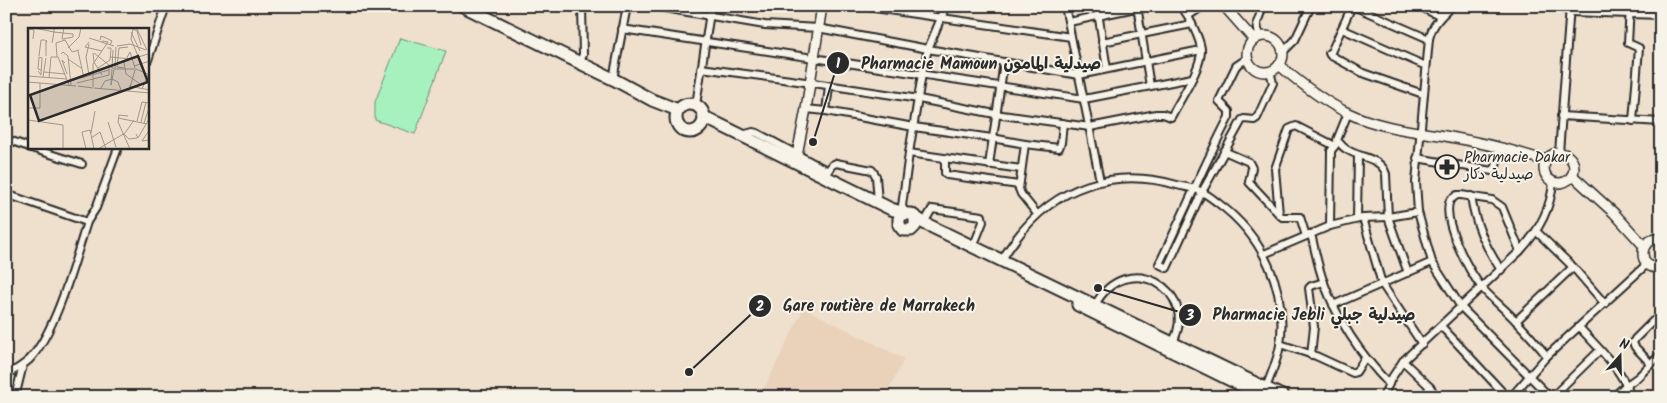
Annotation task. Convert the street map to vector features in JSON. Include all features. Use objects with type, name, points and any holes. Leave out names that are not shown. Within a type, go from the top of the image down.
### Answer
[{"type":"highway","points":[[463,6],[613,79],[676,113]]},
{"type":"highway","points":[[685,104],[696,105],[702,110],[704,121],[698,130],[686,132],[677,125],[676,113],[685,104]]},
{"type":"highway","points":[[704,121],[796,158],[878,203],[1173,342],[1265,392]]},
{"type":"highway","points":[[704,121],[883,212],[906,230],[912,219]]},
{"type":"highway","points":[[912,219],[922,229],[1265,392],[1284,397]]},
{"type":"street","points":[[149,57],[166,6]]},
{"type":"street","points":[[579,62],[582,55],[582,6]]},
{"type":"street","points":[[613,79],[627,6]]},
{"type":"street","points":[[652,6],[765,25],[818,28],[1079,75],[1201,50]]},
{"type":"street","points":[[696,105],[711,6]]},
{"type":"street","points":[[822,6],[806,109],[796,158],[828,171],[836,163],[874,171],[878,203]]},
{"type":"street","points":[[861,6],[1071,37]]},
{"type":"street","points":[[910,14],[912,6]]},
{"type":"street","points":[[946,6],[928,49],[922,74],[902,206],[912,219],[932,209],[982,216],[984,222],[973,247]]},
{"type":"street","points":[[1065,6],[1100,181]]},
{"type":"street","points":[[1097,6],[1107,69]]},
{"type":"street","points":[[1069,22],[1145,6]]},
{"type":"street","points":[[701,68],[810,83],[995,114],[1090,127],[1156,114],[1171,117],[1192,78],[1200,59],[1201,50],[1192,24],[1181,6]]},
{"type":"street","points":[[1188,16],[1203,6]]},
{"type":"street","points":[[1224,6],[1257,38],[1270,37],[1279,43],[1282,53],[1279,65],[1270,71],[1254,68],[1248,58],[1248,48],[1257,38],[1257,23],[1263,6]]},
{"type":"street","points":[[1282,53],[1295,40],[1311,6]]},
{"type":"street","points":[[1423,94],[1363,73],[1329,53],[1353,6],[1429,39]]},
{"type":"street","points":[[1419,6],[1441,14]]},
{"type":"street","points":[[1441,6],[1441,14]]},
{"type":"street","points":[[1452,6],[1441,14],[1429,39],[1417,158],[1418,212],[1432,262],[1461,307],[1551,397],[1600,350]]},
{"type":"street","points":[[1558,6],[1630,15],[1661,15]]},
{"type":"street","points":[[1630,6],[1628,43],[1639,48],[1633,121]]},
{"type":"street","points":[[1137,7],[1150,86]]},
{"type":"street","points":[[1559,153],[1570,9]]},
{"type":"street","points":[[1102,42],[1192,24]]},
{"type":"street","points":[[622,29],[1084,99],[1192,78]]},
{"type":"street","points":[[1342,30],[1426,66]]},
{"type":"street","points":[[1248,58],[1236,66],[1219,100],[1230,114],[1192,189],[1180,221],[1159,264],[1167,268],[1202,192],[1242,119],[1254,120],[1257,118],[1273,83],[1270,71]]},
{"type":"street","points":[[989,165],[1004,62]]},
{"type":"street","points":[[1279,65],[1296,79],[1348,113],[1374,123],[1499,146],[1546,161]]},
{"type":"street","points":[[826,111],[829,86]]},
{"type":"street","points":[[806,109],[1059,148],[1062,123]]},
{"type":"street","points":[[1330,226],[1331,151],[1348,113]]},
{"type":"street","points":[[1561,116],[1661,122]]},
{"type":"street","points":[[1279,214],[1275,169],[1289,129],[1296,126],[1336,143],[1358,155],[1378,162],[1386,170],[1388,217],[1408,272]]},
{"type":"street","points":[[6,139],[28,146]]},
{"type":"street","points":[[1025,144],[1019,185],[1021,194],[1037,214]]},
{"type":"street","points":[[1417,158],[1492,171],[1496,167],[1499,146]]},
{"type":"street","points":[[36,149],[82,164]]},
{"type":"street","points":[[6,374],[30,359],[42,343],[73,266],[87,222],[96,208],[118,149]]},
{"type":"street","points":[[1224,151],[1251,164],[1252,171],[1249,182],[1282,217],[1300,217],[1333,305],[1344,326],[1366,358],[1389,384]]},
{"type":"street","points":[[909,153],[1021,170]]},
{"type":"street","points":[[1559,153],[1572,160],[1574,165],[1572,175],[1562,183],[1549,180],[1544,173],[1546,161],[1551,155],[1559,153]]},
{"type":"street","points":[[1358,155],[1360,219],[1382,284],[1422,344]]},
{"type":"street","points":[[945,159],[944,173],[947,175],[1019,185]]},
{"type":"street","points":[[1572,175],[1614,213],[1644,246]]},
{"type":"street","points":[[1002,261],[1022,230],[1037,214],[1071,191],[1100,181],[1132,178],[1164,181],[1202,192],[1240,222],[1264,254],[1277,290],[1281,323],[1280,344],[1265,392]]},
{"type":"street","points":[[1383,397],[1403,361],[1482,288],[1537,232],[1549,202],[1553,182]]},
{"type":"street","points":[[6,194],[87,222]]},
{"type":"street","points":[[1520,251],[1500,205],[1492,200],[1460,194],[1449,203],[1448,212],[1459,247],[1482,288],[1516,321],[1547,356]]},
{"type":"street","points":[[1471,196],[1481,235],[1500,270]]},
{"type":"street","points":[[1264,254],[1330,226],[1360,219],[1418,212]]},
{"type":"street","points":[[1537,232],[1573,267],[1605,304]]},
{"type":"street","points":[[1661,239],[1649,241],[1644,246],[1643,254],[1647,264],[1661,268]]},
{"type":"street","points":[[1333,305],[1432,262]]},
{"type":"street","points":[[1511,397],[1547,356],[1647,264]]},
{"type":"street","points":[[1516,321],[1573,267]]},
{"type":"street","points":[[1096,305],[1105,290],[1122,280],[1142,278],[1155,282],[1170,294],[1177,307],[1178,327],[1173,342]]},
{"type":"street","points":[[1311,355],[1314,327],[1309,288],[1324,282]]},
{"type":"street","points":[[1651,364],[1633,343],[1635,338],[1653,321],[1661,322]]},
{"type":"street","points":[[1441,326],[1507,397]]},
{"type":"street","points":[[1579,327],[1600,350],[1627,385],[1631,397]]},
{"type":"street","points":[[1280,344],[1353,373],[1356,372],[1366,358]]},
{"type":"street","points":[[1614,397],[1634,381],[1661,354]]},
{"type":"street","points":[[1403,361],[1430,387],[1437,397]]},
{"type":"street","points":[[15,397],[23,365]]},
{"type":"street","points":[[1424,397],[1430,387]]},
{"type":"shaded area","points":[[804,308],[904,359],[885,397],[760,397]]},
{"type":"green space","points":[[400,38],[446,51],[415,134],[375,120],[375,102]]},
{"type":"place","name":"Pharmacie Mamoun صيدلية المامون","points":[[813,142]]},
{"type":"place","name":"Pharmacie Dakar صيدلية دكار","points":[[1447,167]]},
{"type":"place","name":"Pharmacie Jebli صيدلية جبلي","points":[[1098,288]]},
{"type":"place","name":"Gare routière de Marrakech","points":[[689,372]]}]
